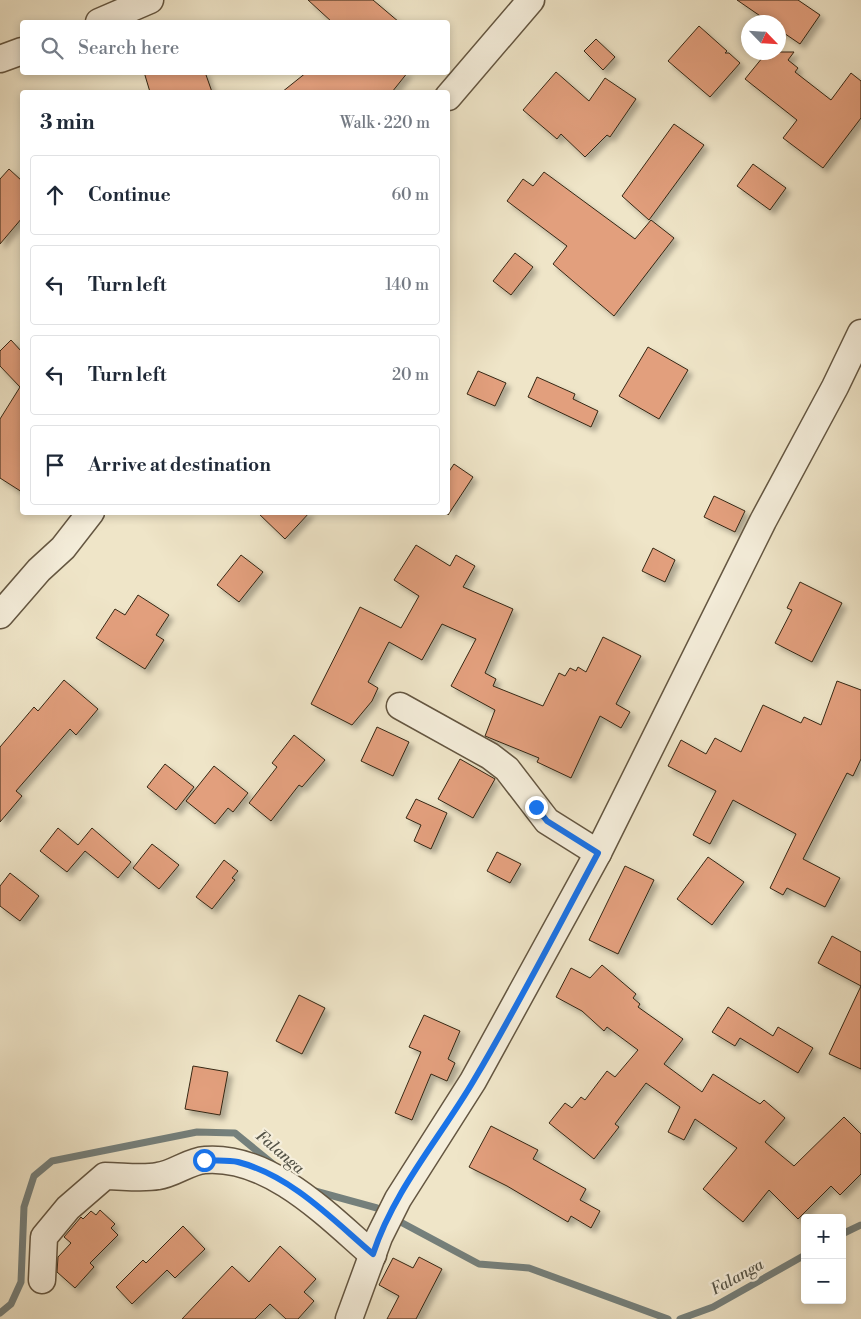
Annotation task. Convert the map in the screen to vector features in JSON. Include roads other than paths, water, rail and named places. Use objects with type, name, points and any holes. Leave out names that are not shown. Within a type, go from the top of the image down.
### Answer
[{"type":"street","points":[[104,20],[150,0]]},
{"type":"street","points":[[450,95],[531,0]]},
{"type":"street","points":[[0,59],[20,52]]},
{"type":"street","points":[[349,1319],[376,1246],[398,1199],[473,1081],[598,853],[762,521],[835,387],[861,333]]},
{"type":"street","points":[[0,615],[39,570],[63,548],[89,515]]},
{"type":"street","points":[[400,706],[490,756],[507,769],[547,821],[598,853]]},
{"type":"street","points":[[42,1280],[44,1237],[68,1208],[105,1176],[158,1176],[204,1160],[238,1162],[274,1177],[306,1196],[376,1246]]},
{"type":"waterway","name":"Falanga","points":[[0,1313],[11,1304],[21,1282],[24,1207],[34,1176],[52,1161],[197,1132],[235,1133],[273,1164]]},
{"type":"waterway","name":"Falanga","points":[[315,1191],[377,1208],[385,1213]]},
{"type":"waterway","name":"Falanga","points":[[395,1219],[479,1264],[529,1268],[668,1319]]},
{"type":"waterway","name":"Falanga","points":[[846,1232],[861,1225]]},
{"type":"waterway","name":"Falanga","points":[[680,1319],[713,1307],[801,1257]]}]
